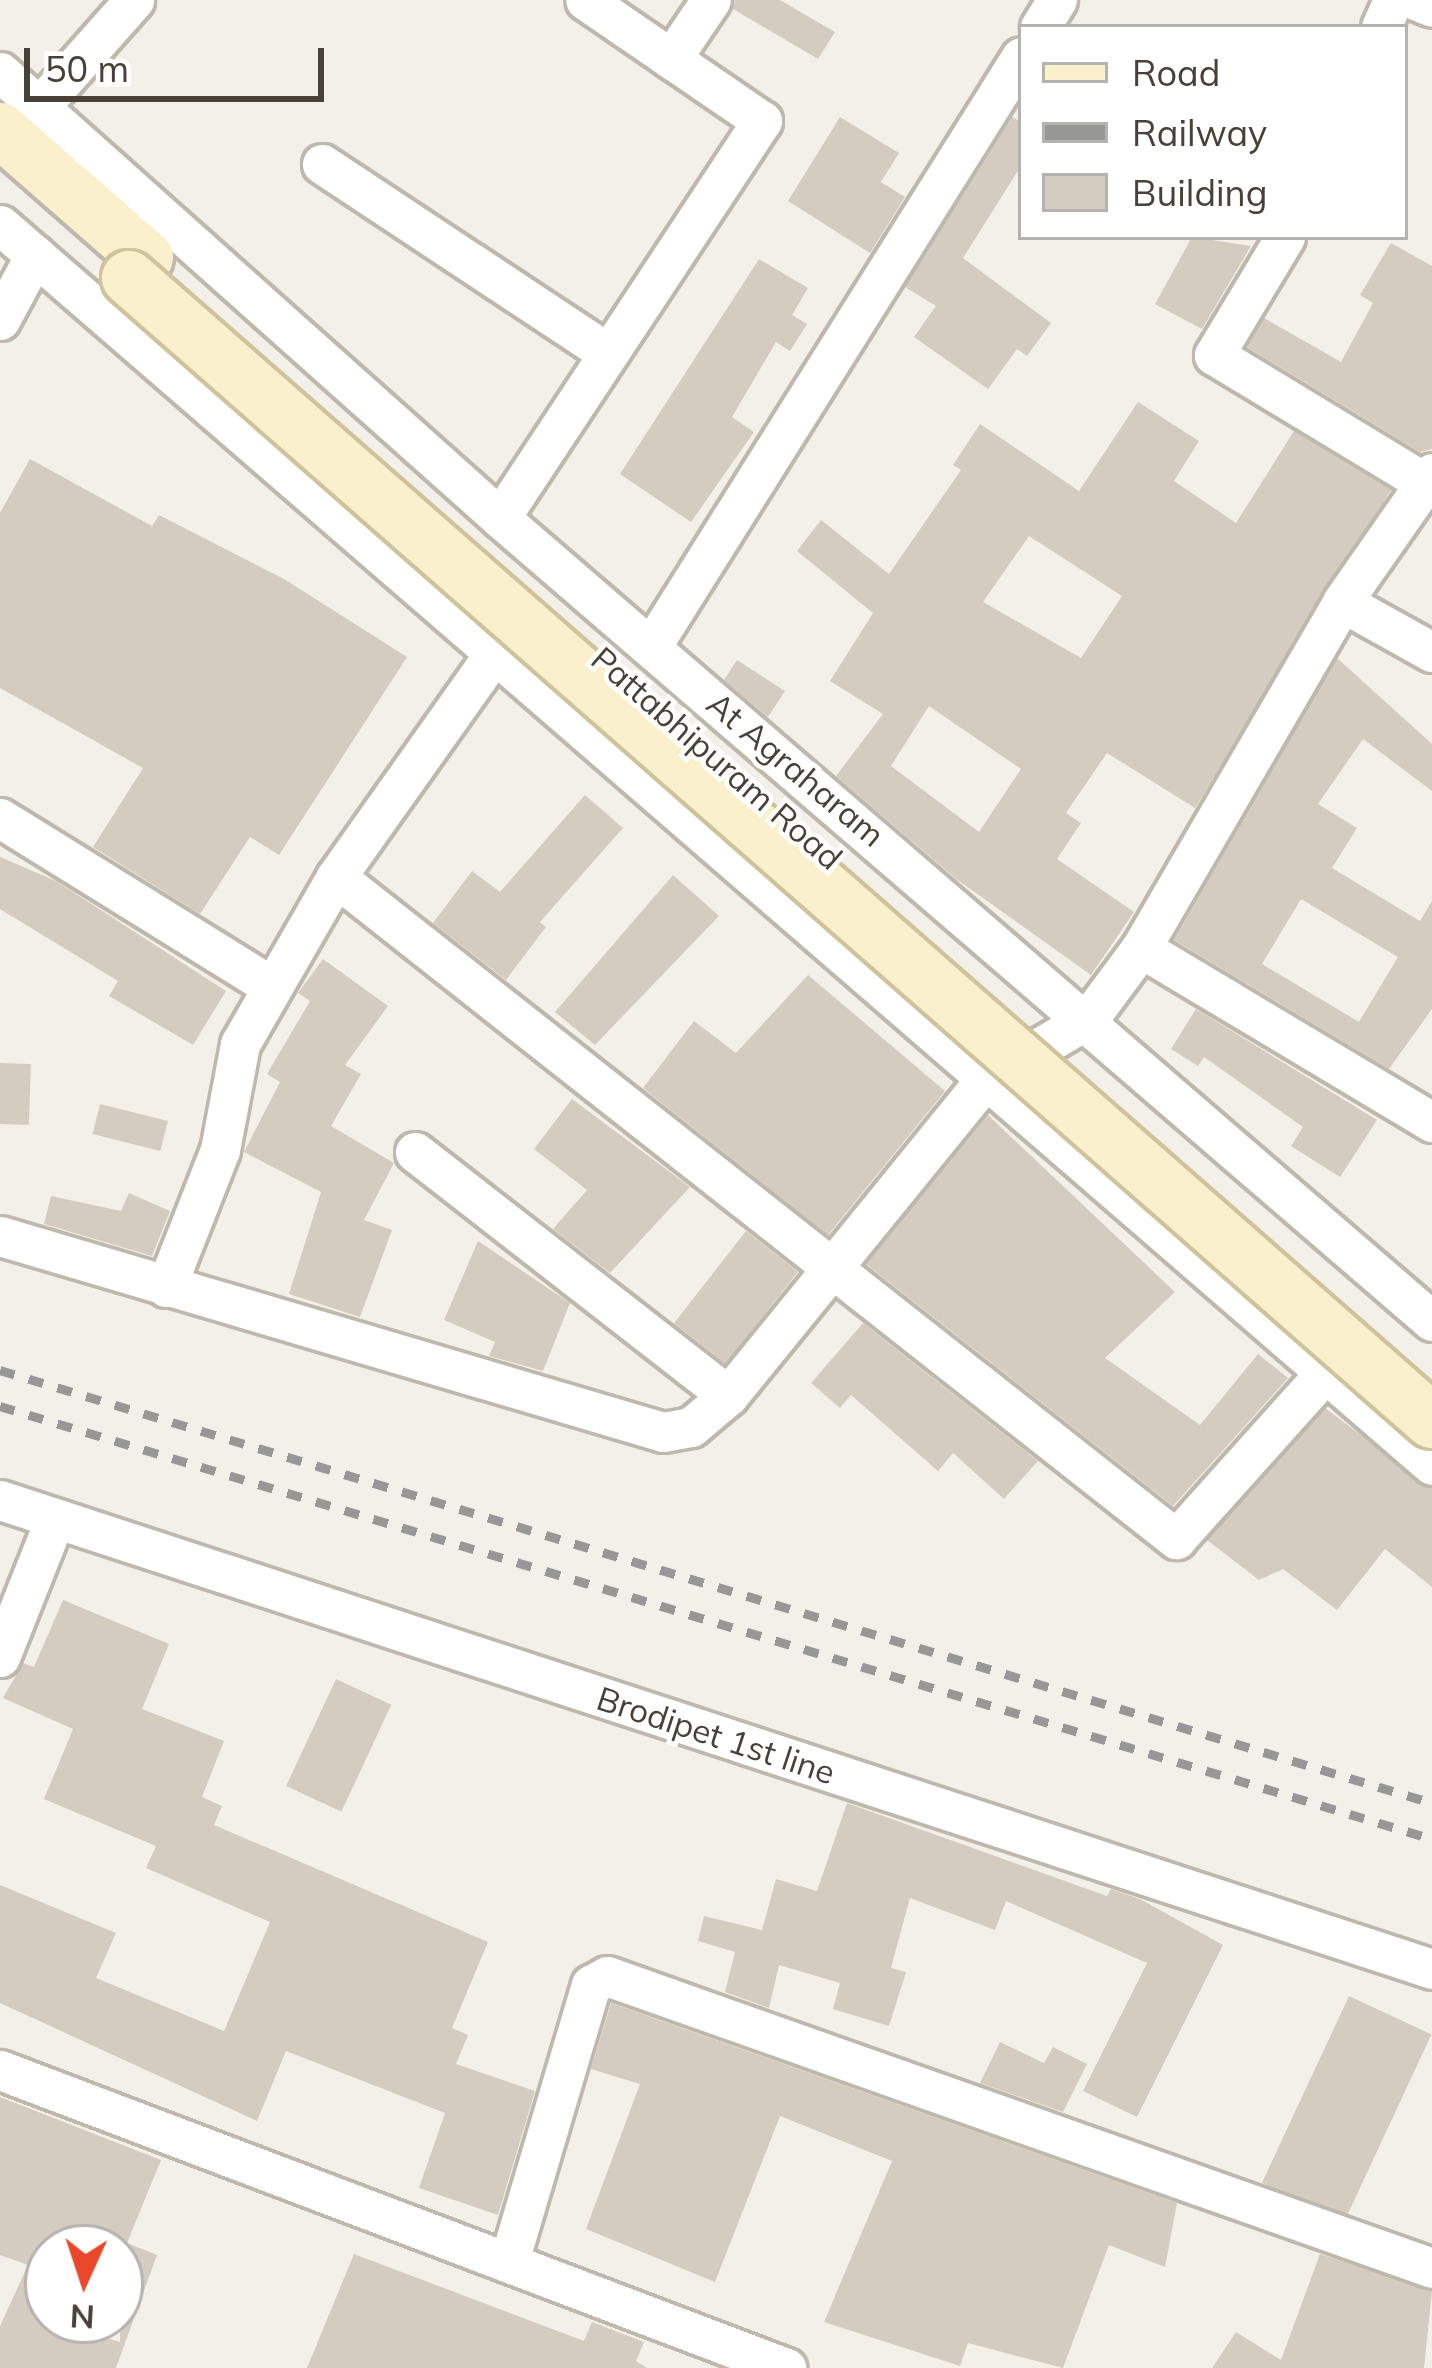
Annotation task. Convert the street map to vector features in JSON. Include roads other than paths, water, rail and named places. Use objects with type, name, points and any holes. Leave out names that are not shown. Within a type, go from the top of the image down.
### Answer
[{"type":"street","points":[[20,118],[134,0]]},
{"type":"street","points":[[500,518],[605,351],[761,121],[584,0]]},
{"type":"street","points":[[671,59],[711,0]]},
{"type":"street","points":[[1415,0],[1432,7]]},
{"type":"street","points":[[651,647],[1010,99],[1018,68]]},
{"type":"street","name":"At Agraharam","points":[[0,72],[20,118],[1089,1018],[1432,1321]]},
{"type":"street","name":"Pattabhipuram Road","points":[[20,118],[138,268],[1432,1421]]},
{"type":"street","points":[[322,164],[605,351]]},
{"type":"street","name":"Pattabhipuram Road","points":[[0,167],[138,268],[1432,1388]]},
{"type":"street","points":[[0,225],[492,657],[1432,1465]]},
{"type":"street","points":[[0,1236],[663,1432],[691,1427],[728,1396],[827,1265],[986,1079],[1089,1018],[1142,948],[1342,602],[1428,478],[1214,355],[1280,240]]},
{"type":"street","points":[[0,320],[35,255]]},
{"type":"street","points":[[1342,602],[1432,652]]},
{"type":"street","points":[[166,1287],[220,1150],[240,1044],[337,877],[492,657]]},
{"type":"street","points":[[0,818],[271,986]]},
{"type":"street","points":[[337,877],[1176,1540],[1324,1374]]},
{"type":"street","points":[[1142,948],[1432,1122]]},
{"type":"street","points":[[416,1152],[728,1396]]},
{"type":"street","name":"Brodipet 1st line","points":[[0,1500],[1432,1969]]},
{"type":"street","points":[[0,1657],[55,1519]]},
{"type":"street","points":[[510,2258],[591,1985],[607,1976],[1432,2267]]},
{"type":"street","points":[[0,2070],[510,2258],[785,2368]]},
{"type":"railway","points":[[0,1370],[1432,1803]]},
{"type":"railway","points":[[0,1406],[1432,1839]]}]
